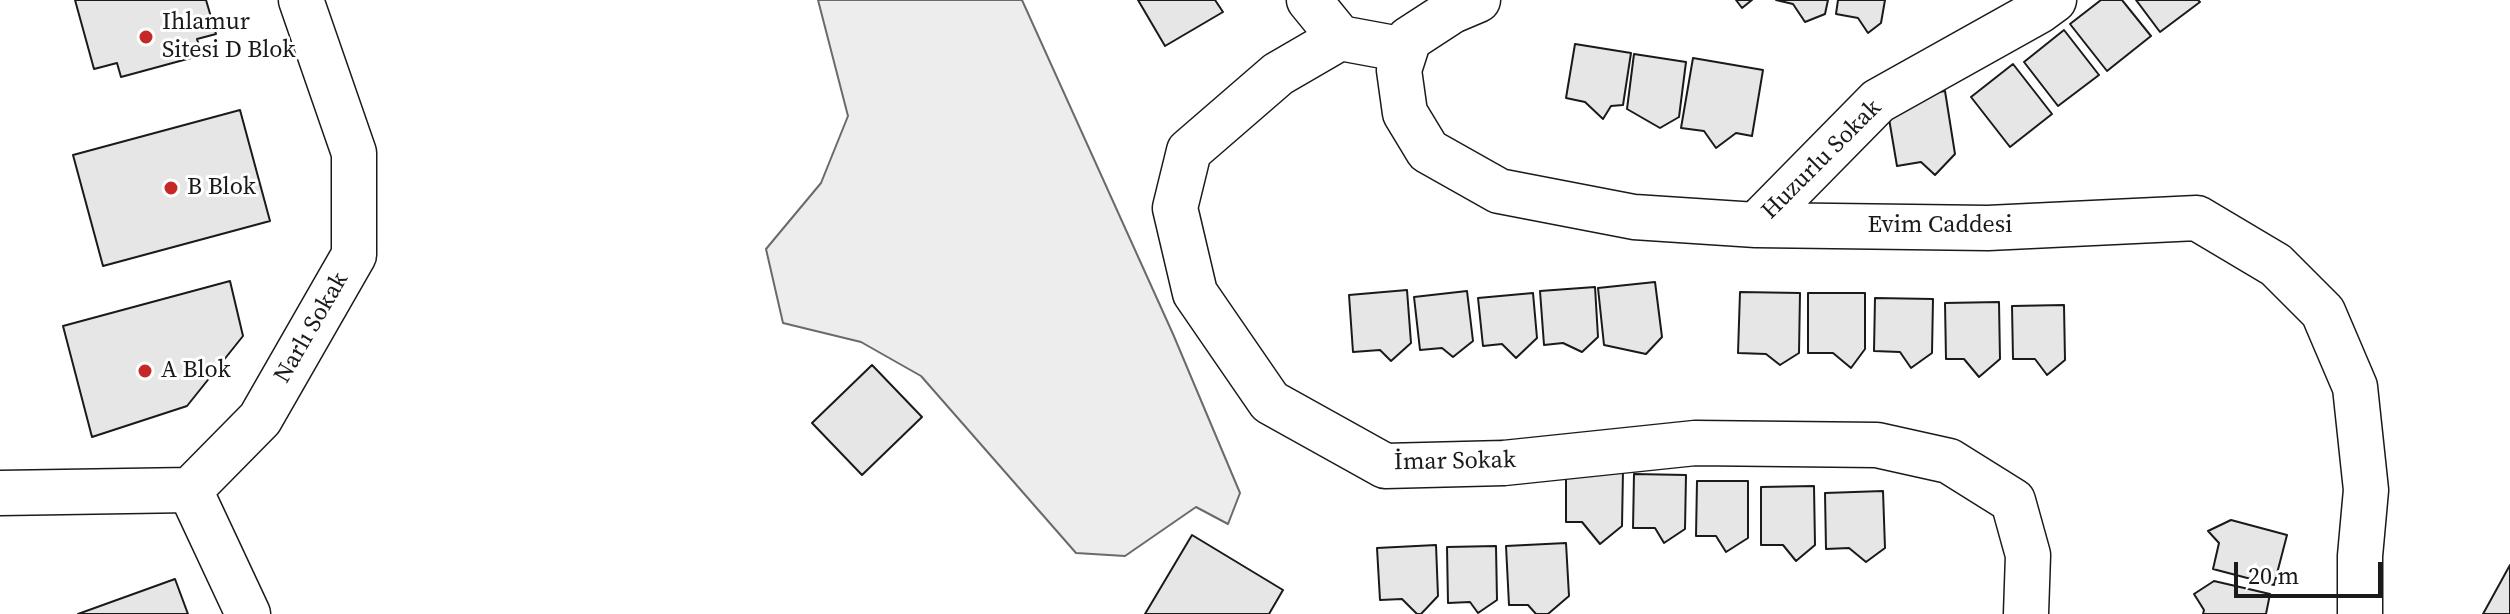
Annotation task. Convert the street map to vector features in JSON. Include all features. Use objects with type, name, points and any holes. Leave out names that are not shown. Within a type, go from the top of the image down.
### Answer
[{"type":"street","name":"Narlı Sokak","points":[[190,490],[260,419],[354,255],[354,153],[301,0]]},
{"type":"street","points":[[1309,0],[1340,38],[1405,50],[1409,39],[1452,11],[1478,0]]},
{"type":"street","name":"Huzurlu Sokak","points":[[1756,225],[1878,101],[2054,0]]},
{"type":"street","name":"İmar Sokak","points":[[1340,38],[1278,74],[1189,151],[1175,208],[1195,293],[1270,402],[1385,466],[1504,463],[1695,443],[1877,445],[1949,461],[2013,501],[2028,555],[2026,614]]},
{"type":"street","name":"Evim Caddesi","points":[[1405,50],[1399,70],[1405,113],[1428,151],[1499,191],[1634,217],[1756,225],[1988,228],[2197,218],[2276,265],[2323,312],[2355,387],[2366,490],[2360,556],[2360,614]]},
{"type":"street","points":[[0,493],[190,490],[248,614]]},
{"type":"shaded area","points":[[818,0],[1022,0],[1173,334],[1240,493],[1228,524],[1196,507],[1125,556],[1076,553],[921,376],[861,342],[783,323],[766,249],[821,183],[848,116]]},
{"type":"building","name":"Ihlamur Sitesi D Blok","points":[[75,0],[206,0],[216,34],[197,39],[202,55],[121,77],[117,63],[94,69]]},
{"type":"building","points":[[1138,0],[1215,0],[1223,12],[1165,46]]},
{"type":"building","points":[[1736,0],[1752,0],[1742,8]]},
{"type":"building","points":[[1776,0],[1828,0],[1825,14],[1805,22],[1793,4]]},
{"type":"building","points":[[1838,0],[1885,0],[1881,23],[1868,33],[1858,18],[1836,14]]},
{"type":"building","points":[[2101,0],[2122,0],[2151,36],[2107,71],[2070,24]]},
{"type":"building","points":[[2136,0],[2198,0],[2200,2],[2160,32]]},
{"type":"building","points":[[2064,30],[2099,75],[2058,106],[2024,62]]},
{"type":"building","points":[[1575,44],[1631,53],[1623,105],[1611,106],[1603,119],[1585,102],[1566,98]]},
{"type":"building","points":[[1634,54],[1686,62],[1679,117],[1660,128],[1627,109]]},
{"type":"building","points":[[1693,58],[1763,70],[1752,136],[1736,133],[1716,148],[1704,131],[1681,128]]},
{"type":"building","points":[[2013,64],[2052,114],[2010,147],[1971,97]]},
{"type":"building","points":[[1945,91],[1955,154],[1935,175],[1921,162],[1897,166],[1886,101]]},
{"type":"building","name":"B Blok","points":[[240,110],[270,221],[103,266],[73,155]]},
{"type":"building","name":"A Blok","points":[[230,281],[243,336],[187,406],[92,437],[63,326]]},
{"type":"building","points":[[1655,282],[1662,337],[1646,354],[1604,345],[1598,288]]},
{"type":"building","points":[[1595,287],[1598,337],[1582,352],[1563,343],[1544,345],[1540,291]]},
{"type":"building","points":[[1407,290],[1411,343],[1391,361],[1380,350],[1353,352],[1349,295]]},
{"type":"building","points":[[1467,291],[1473,341],[1453,357],[1442,348],[1420,350],[1414,297]]},
{"type":"building","points":[[1740,292],[1800,293],[1799,353],[1780,365],[1766,354],[1738,353]]},
{"type":"building","points":[[1533,293],[1537,338],[1516,358],[1502,344],[1483,346],[1478,298]]},
{"type":"building","points":[[1808,293],[1865,293],[1865,349],[1851,368],[1833,353],[1808,353]]},
{"type":"building","points":[[1875,298],[1933,299],[1932,353],[1911,368],[1900,352],[1874,351]]},
{"type":"building","points":[[1999,302],[2000,359],[1979,377],[1964,359],[1946,359],[1945,303]]},
{"type":"building","points":[[2064,305],[2065,360],[2047,375],[2035,359],[2013,359],[2012,306]]},
{"type":"building","points":[[872,365],[922,417],[862,475],[812,423]]},
{"type":"building","points":[[1566,470],[1623,470],[1622,526],[1600,544],[1582,522],[1566,522]]},
{"type":"building","points":[[1634,474],[1686,475],[1685,529],[1664,543],[1655,528],[1633,528]]},
{"type":"building","points":[[1697,481],[1748,481],[1748,538],[1726,552],[1716,536],[1696,536]]},
{"type":"building","points":[[1814,486],[1815,545],[1796,561],[1783,545],[1761,545],[1761,487]]},
{"type":"building","points":[[1883,491],[1885,548],[1866,562],[1849,548],[1826,549],[1825,493]]},
{"type":"building","points":[[2231,520],[2287,535],[2274,585],[2213,569],[2219,543],[2208,531]]},
{"type":"building","points":[[1192,535],[1283,590],[1269,614],[1145,614]]},
{"type":"building","points":[[1566,543],[1569,596],[1548,614],[1536,614],[1528,605],[1509,605],[1506,546]]},
{"type":"building","points":[[1436,545],[1438,596],[1421,614],[1417,614],[1402,599],[1380,600],[1377,548]]},
{"type":"building","points":[[1496,546],[1497,600],[1478,613],[1470,602],[1448,603],[1447,547]]},
{"type":"building","points":[[2510,565],[2510,614],[2483,614]]},
{"type":"building","points":[[175,579],[188,614],[78,614]]},
{"type":"building","points":[[2214,581],[2270,594],[2266,614],[2203,614],[2204,610],[2194,594]]},
{"type":"place","name":"Ihlamur Sitesi D Blok","points":[[146,37]]},
{"type":"place","name":"B Blok","points":[[171,188]]},
{"type":"place","name":"A Blok","points":[[145,371]]}]
